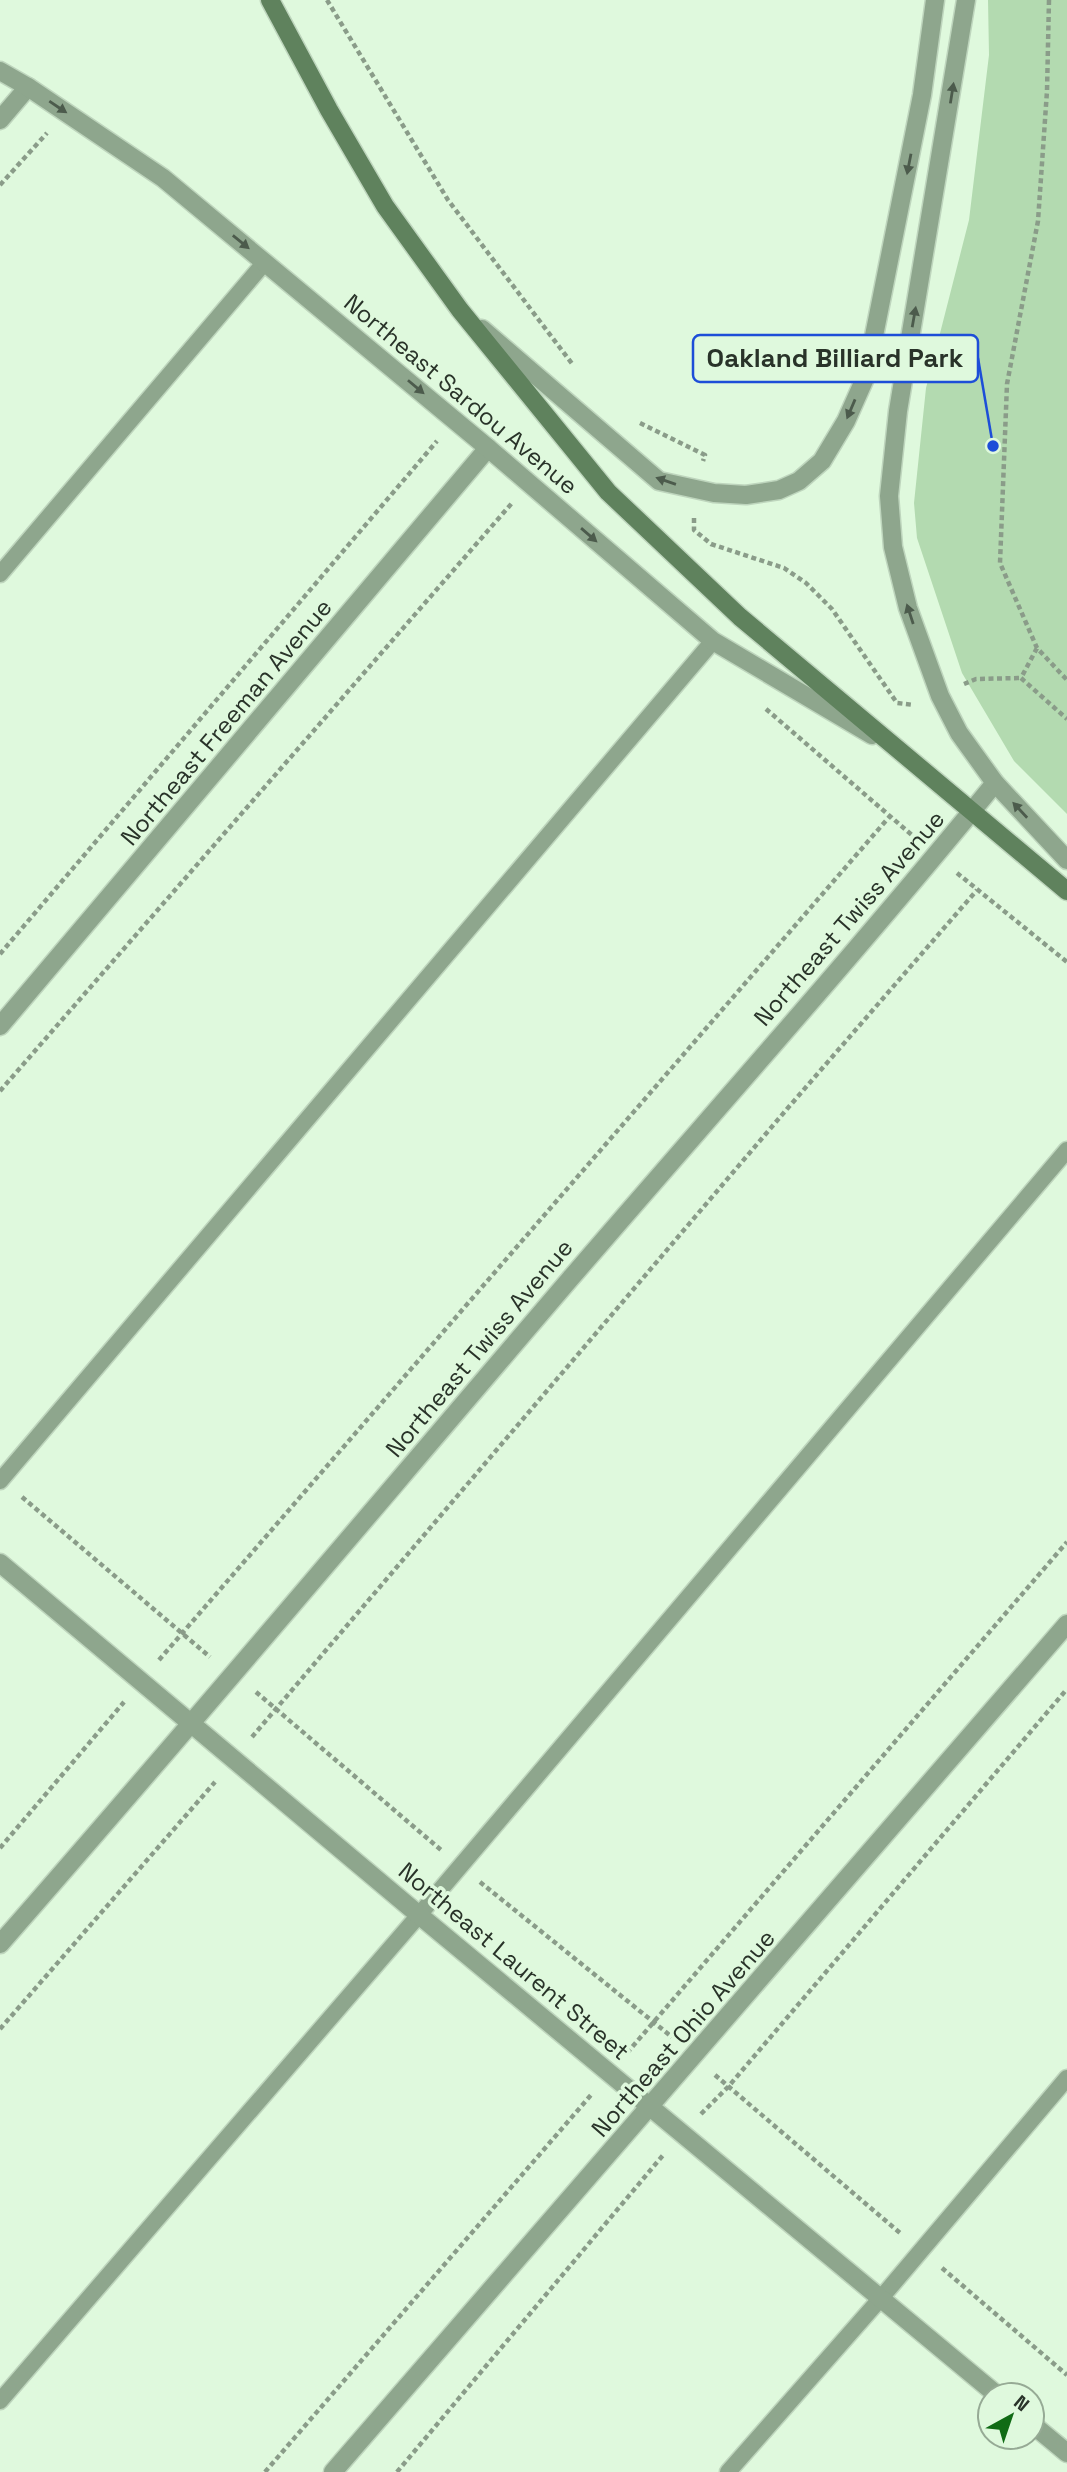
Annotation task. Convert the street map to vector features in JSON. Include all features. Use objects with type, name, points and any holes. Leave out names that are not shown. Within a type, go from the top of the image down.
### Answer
[{"type":"main road","name":"Northeast Sardou Avenue","points":[[270,0],[329,110],[385,206],[460,310],[608,492],[740,617],[1067,891]]},
{"type":"street","points":[[460,310],[659,481],[714,493],[746,495],[779,490],[799,481],[822,461],[846,421],[866,376],[922,95],[935,0]]},
{"type":"street","points":[[966,0],[898,411],[889,496],[893,547],[908,608],[940,696],[959,733],[995,783],[1067,860]]},
{"type":"street","name":"Northeast Sardou Avenue","points":[[0,71],[163,178],[488,448],[713,641],[895,748]]},
{"type":"street","points":[[0,120],[28,87]]},
{"type":"street","name":"Northeast Freeman Avenue","points":[[0,1026],[488,448]]},
{"type":"street","name":"Northeast Twiss Avenue","points":[[0,1944],[235,1674],[569,1280],[936,856],[995,783]]},
{"type":"street","name":"Northeast Laurent Street","points":[[0,1563],[981,2381]]},
{"type":"street","name":"Northeast Ohio Avenue","points":[[333,2472],[1067,1624]]},
{"type":"street","points":[[1046,2436],[1067,2453]]},
{"type":"lane","points":[[0,574],[265,262]]},
{"type":"lane","points":[[1,1480],[713,641]]},
{"type":"lane","points":[[0,2401],[461,1866],[1067,1150]]},
{"type":"lane","points":[[728,2472],[881,2298],[1067,2078]]},
{"type":"path","points":[[327,0],[448,200],[573,366]]},
{"type":"path","points":[[1049,0],[1038,221],[1007,384],[1000,563],[1037,648],[1067,680]]},
{"type":"path","points":[[0,185],[66,112]]},
{"type":"path","points":[[629,418],[705,454],[696,489],[694,530],[711,544],[784,568],[806,583],[832,609],[898,703],[920,706],[976,679],[1021,678],[1067,719]]},
{"type":"path","points":[[0,954],[440,438]]},
{"type":"path","points":[[0,1091],[516,499]]},
{"type":"path","points":[[1021,678],[1037,648]]},
{"type":"path","points":[[0,1848],[181,1633],[890,816]]},
{"type":"path","points":[[0,2029],[977,890]]},
{"type":"path","points":[[1,1480],[461,1866],[655,2021],[728,2087],[1067,2375]]},
{"type":"path","points":[[265,2472],[1067,1542]]},
{"type":"path","points":[[397,2472],[681,2133],[728,2087],[1067,1689]]},
{"type":"green space","points":[[988,0],[1067,0],[1067,814],[1014,761],[962,673],[917,538],[914,503],[926,388],[969,220],[989,55]]},
{"type":"place","name":"Oakland Billiard Park","points":[[993,446]]}]
